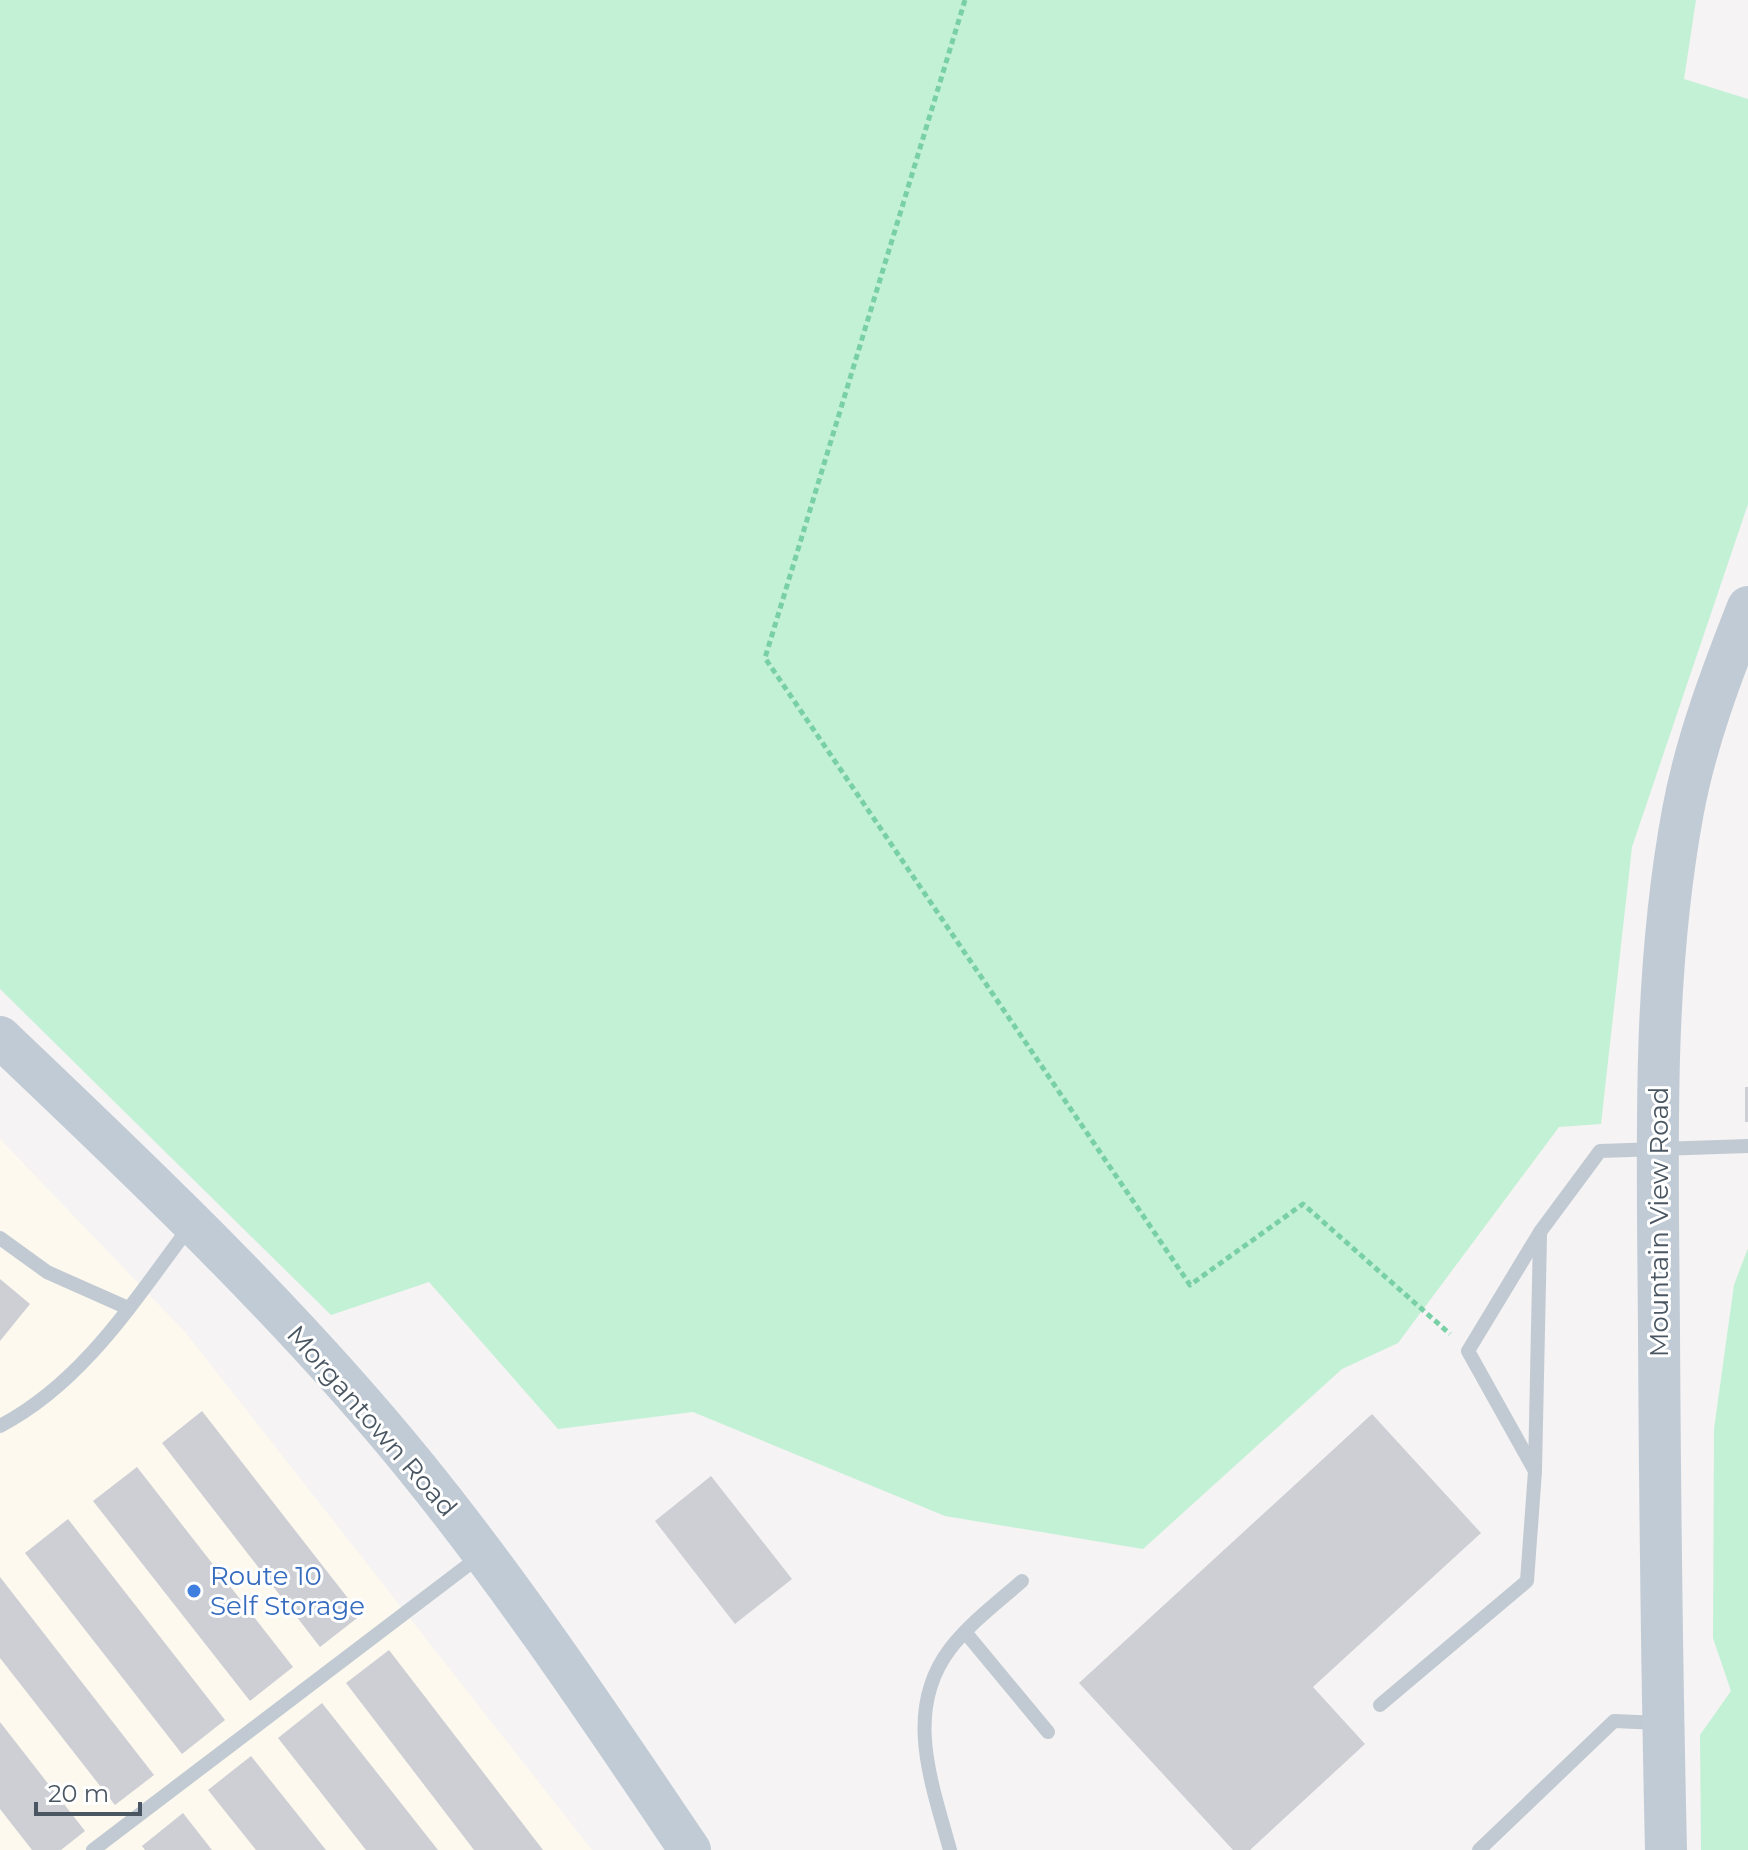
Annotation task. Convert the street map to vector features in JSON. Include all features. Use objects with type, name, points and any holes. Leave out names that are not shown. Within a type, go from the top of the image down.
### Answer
[{"type":"street","name":"Mountain View Road","points":[[1666,1850],[1659,1022],[1670,890],[1684,808],[1701,738],[1748,607]]},
{"type":"street","name":"Morgantown Road","points":[[0,1037],[269,1302],[344,1382],[483,1553],[554,1650],[690,1850]]},
{"type":"lane","points":[[1535,1471],[1468,1351],[1540,1232],[1600,1151],[1748,1146]]},
{"type":"lane","points":[[0,1426],[70,1378],[99,1347],[192,1225]]},
{"type":"lane","points":[[1380,1705],[1527,1581],[1535,1471],[1540,1232]]},
{"type":"lane","points":[[0,1238],[47,1272],[128,1308]]},
{"type":"lane","points":[[93,1850],[483,1553]]},
{"type":"lane","points":[[950,1850],[926,1756],[924,1711],[929,1688],[949,1650],[1022,1581]]},
{"type":"lane","points":[[965,1632],[1048,1732]]},
{"type":"lane","points":[[1479,1850],[1614,1721],[1663,1724]]},
{"type":"path","points":[[965,0],[765,658],[1190,1285],[1303,1204],[1468,1351]]},
{"type":"shaded area","name":"Route 10 Self Storage","points":[[0,1139],[185,1332],[592,1850],[0,1850]]},
{"type":"green space","points":[[0,0],[1696,0],[1684,79],[1748,99],[1748,504],[1632,847],[1601,1124],[1559,1127],[1398,1343],[1342,1369],[1143,1549],[945,1516],[693,1412],[558,1429],[429,1282],[331,1315],[0,989]]},
{"type":"green space","points":[[1748,1248],[1748,1850],[1701,1850],[1700,1735],[1731,1691],[1713,1638],[1714,1429],[1734,1285]]},
{"type":"building","points":[[1745,1087],[1748,1087],[1748,1122],[1745,1122]]},
{"type":"building","points":[[0,1279],[30,1304],[0,1341]]},
{"type":"building","points":[[202,1411],[361,1615],[320,1647],[162,1443]]},
{"type":"building","points":[[1372,1414],[1481,1533],[1313,1687],[1365,1744],[1250,1850],[1233,1850],[1079,1683]]},
{"type":"building","points":[[137,1467],[293,1667],[250,1701],[93,1501]]},
{"type":"building","points":[[711,1476],[792,1579],[735,1624],[655,1521]]},
{"type":"building","points":[[68,1519],[225,1720],[182,1754],[25,1553]]},
{"type":"building","points":[[0,1577],[154,1775],[115,1805],[0,1658]]},
{"type":"building","points":[[389,1650],[543,1850],[474,1850],[346,1683]]},
{"type":"building","points":[[322,1703],[438,1850],[366,1850],[278,1738]]},
{"type":"building","points":[[0,1722],[85,1831],[61,1850],[32,1850],[0,1809]]},
{"type":"building","points":[[251,1756],[326,1850],[256,1850],[208,1790]]},
{"type":"building","points":[[183,1813],[212,1850],[145,1850],[142,1846]]},
{"type":"place","name":"Route 10 Self Storage","points":[[194,1591]]}]
